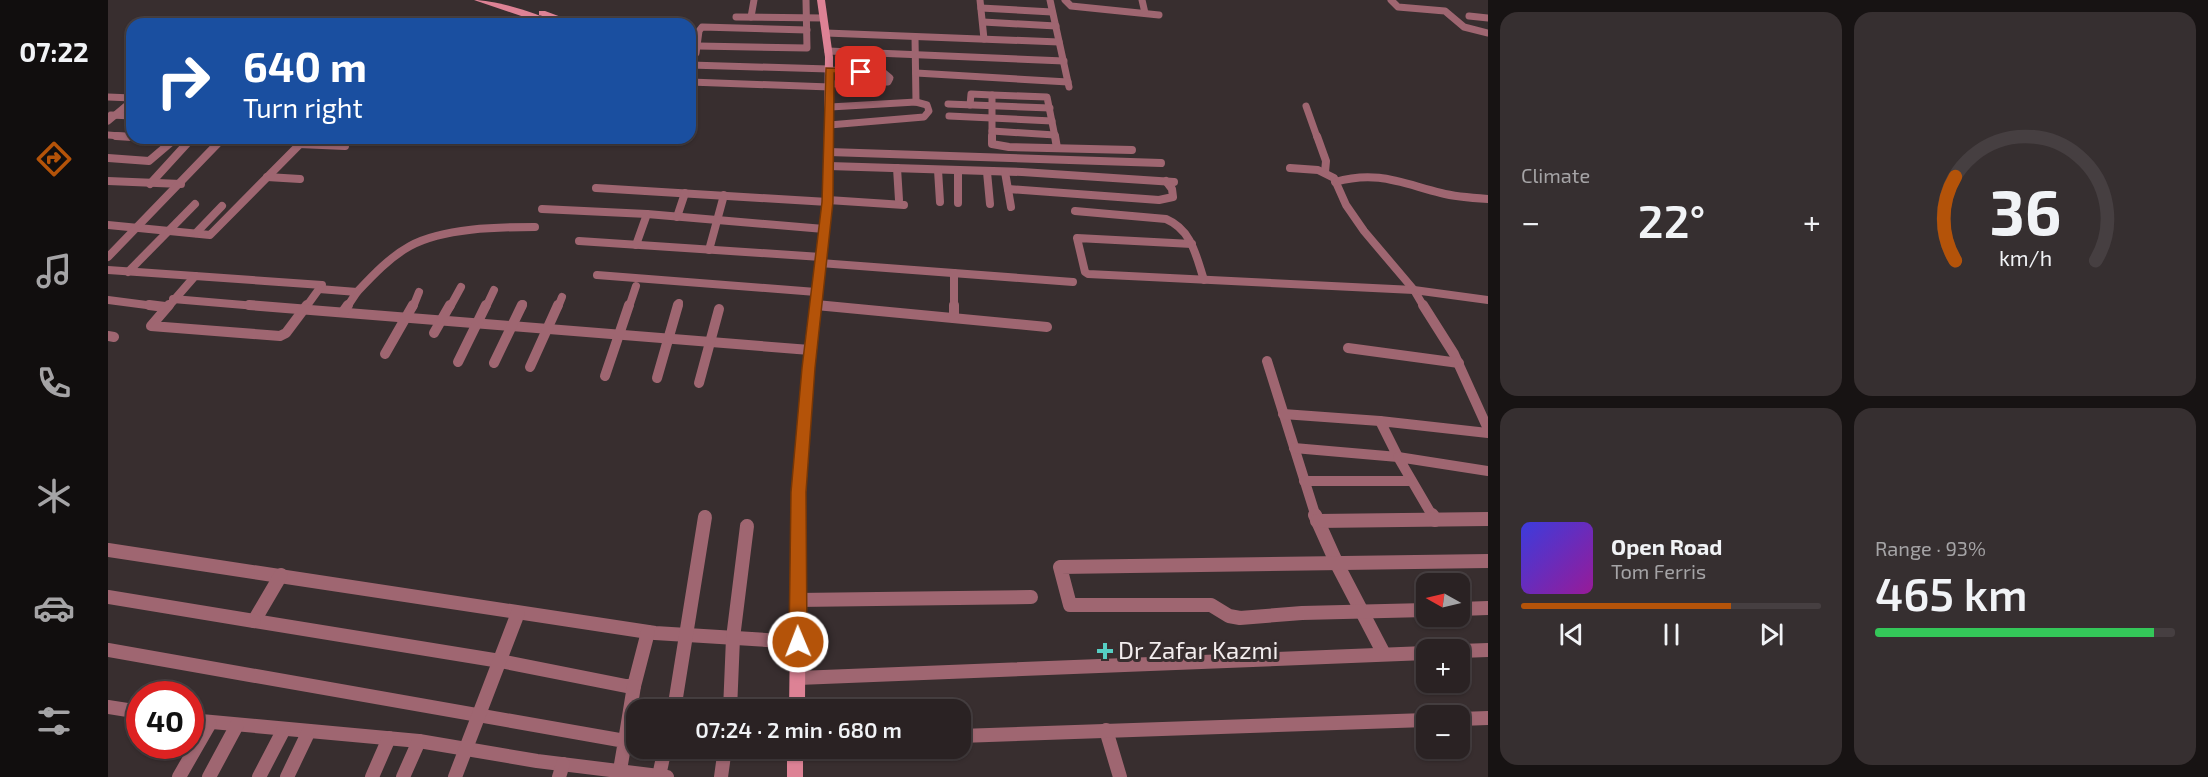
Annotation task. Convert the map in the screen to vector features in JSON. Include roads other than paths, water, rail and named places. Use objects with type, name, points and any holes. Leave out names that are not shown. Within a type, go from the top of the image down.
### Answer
[{"type":"street","points":[[478,0],[534,18]]},
{"type":"street","points":[[504,0],[558,18]]},
{"type":"street","points":[[751,17],[754,0]]},
{"type":"street","points":[[806,0],[806,18],[807,30],[807,48],[697,49],[699,30],[702,27],[807,30]]},
{"type":"street","points":[[797,699],[799,492],[810,350],[828,201],[830,86],[821,0]]},
{"type":"street","points":[[980,0],[984,39]]},
{"type":"street","points":[[916,73],[1068,85],[1050,0]]},
{"type":"street","points":[[1065,0],[1071,6],[1159,15]]},
{"type":"street","points":[[1142,0],[1145,14]]},
{"type":"street","points":[[1391,0],[1398,7],[1446,11],[1464,27],[1488,33]]},
{"type":"street","points":[[981,8],[1052,12]]},
{"type":"street","points":[[1469,16],[1488,18]]},
{"type":"street","points":[[736,17],[823,18]]},
{"type":"street","points":[[982,22],[1056,26]]},
{"type":"street","points":[[826,33],[1059,42]]},
{"type":"street","points":[[915,37],[916,102]]},
{"type":"street","points":[[828,51],[1064,61]]},
{"type":"street","points":[[962,57],[962,76]]},
{"type":"street","points":[[696,65],[884,73],[890,78],[888,82],[830,86],[696,82]]},
{"type":"street","points":[[717,83],[721,66]]},
{"type":"street","points":[[970,105],[971,94],[1047,97],[1057,148]]},
{"type":"street","points":[[992,95],[994,157]]},
{"type":"street","points":[[108,97],[126,98]]},
{"type":"street","points":[[830,107],[916,102],[927,105],[928,114],[924,117],[830,125]]},
{"type":"street","points":[[108,121],[126,104]]},
{"type":"street","points":[[948,104],[1050,108]]},
{"type":"street","points":[[1306,106],[1326,161],[1325,172]]},
{"type":"street","points":[[949,116],[1052,121]]},
{"type":"street","points":[[992,131],[1055,135]]},
{"type":"street","points":[[108,135],[126,137]]},
{"type":"street","points":[[108,158],[149,161],[168,144]]},
{"type":"street","points":[[150,184],[187,144]]},
{"type":"street","points":[[108,257],[218,144]]},
{"type":"street","points":[[108,225],[210,235],[300,144]]},
{"type":"street","points":[[328,144],[345,146]]},
{"type":"street","points":[[992,144],[1132,150]]},
{"type":"street","points":[[829,152],[1161,163]]},
{"type":"street","points":[[1079,160],[1085,195]]},
{"type":"street","points":[[829,166],[1005,172],[1170,182],[1173,194],[1170,199],[1159,200],[1008,189]]},
{"type":"street","points":[[596,188],[902,203],[897,168]]},
{"type":"street","points":[[1283,414],[1488,431],[1459,363],[1414,290],[1364,231],[1346,205],[1335,182],[1325,172],[1290,168]]},
{"type":"street","points":[[938,170],[940,202]]},
{"type":"street","points":[[958,171],[958,203]]},
{"type":"street","points":[[987,172],[990,204]]},
{"type":"street","points":[[1005,172],[1011,207]]},
{"type":"street","points":[[1335,182],[1360,175],[1391,177],[1444,194],[1488,199]]},
{"type":"street","points":[[267,177],[300,179]]},
{"type":"street","points":[[109,182],[181,184]]},
{"type":"street","points":[[677,217],[685,193]]},
{"type":"street","points":[[709,250],[724,195]]},
{"type":"street","points":[[128,273],[195,204]]},
{"type":"street","points":[[196,233],[222,206]]},
{"type":"street","points":[[542,209],[647,214],[824,229]]},
{"type":"street","points":[[1075,211],[1166,219],[1177,222],[1184,228],[1192,244],[1204,280]]},
{"type":"street","points":[[636,244],[647,214]]},
{"type":"street","points":[[343,312],[370,277],[414,244],[486,229],[535,227]]},
{"type":"street","points":[[1192,244],[1077,238],[1085,272],[1088,274],[1414,290],[1488,300]]},
{"type":"street","points":[[579,240],[1073,282]]},
{"type":"street","points":[[108,270],[128,273],[195,276],[322,285],[286,333],[280,336],[151,326],[165,307],[195,276]]},
{"type":"street","points":[[954,273],[954,318]]},
{"type":"street","points":[[597,274],[816,292]]},
{"type":"street","points":[[435,333],[460,286]]},
{"type":"street","points":[[605,376],[636,286]]},
{"type":"street","points":[[319,289],[357,292]]},
{"type":"street","points":[[458,362],[494,290]]},
{"type":"street","points":[[385,354],[408,318],[419,292]]},
{"type":"street","points":[[530,367],[562,297]]},
{"type":"street","points":[[173,299],[810,350]]},
{"type":"street","points":[[108,300],[165,307]]},
{"type":"street","points":[[657,378],[679,303]]},
{"type":"street","points":[[494,363],[523,304]]},
{"type":"street","points":[[815,306],[1047,327]]},
{"type":"street","points":[[699,383],[719,309]]},
{"type":"street","points":[[1348,348],[1459,363]]},
{"type":"street","points":[[1268,361],[1317,521],[1384,654]]},
{"type":"street","points":[[1380,421],[1411,481],[1435,520]]},
{"type":"street","points":[[1294,448],[1398,456],[1488,471]]},
{"type":"street","points":[[1304,481],[1411,481]]},
{"type":"street","points":[[676,699],[705,517]]},
{"type":"street","points":[[1317,521],[1488,519]]},
{"type":"street","points":[[731,699],[734,638],[747,526]]},
{"type":"street","points":[[108,550],[648,632],[798,642]]},
{"type":"street","points":[[1416,610],[1240,618],[1229,616],[1211,605],[1070,605],[1060,567],[1488,561]]},
{"type":"street","points":[[254,621],[281,575]]},
{"type":"street","points":[[108,597],[500,661],[634,686]]},
{"type":"street","points":[[797,600],[1031,597]]},
{"type":"street","points":[[1470,609],[1488,608]]},
{"type":"street","points":[[455,777],[518,613]]},
{"type":"street","points":[[620,770],[634,686],[648,632]]},
{"type":"street","points":[[108,650],[625,741]]},
{"type":"street","points":[[1470,651],[1488,650]]},
{"type":"street","points":[[798,678],[1416,652]]},
{"type":"street","points":[[108,707],[126,710]]},
{"type":"street","points":[[1470,718],[1488,718]]},
{"type":"street","points":[[971,736],[1416,720]]},
{"type":"street","points":[[204,722],[418,741],[561,770],[620,770],[663,776],[664,759]]},
{"type":"street","points":[[179,777],[210,723]]},
{"type":"street","points":[[209,777],[237,725]]},
{"type":"street","points":[[259,777],[284,729]]},
{"type":"street","points":[[1106,730],[1120,777]]},
{"type":"street","points":[[287,777],[309,731]]},
{"type":"street","points":[[372,777],[389,738]]},
{"type":"street","points":[[404,777],[418,741]]},
{"type":"street","points":[[721,777],[723,759]]},
{"type":"street","points":[[795,759],[795,777]]},
{"type":"place","name":"Dr Zafar Kazmi","points":[[1105,651]]}]
